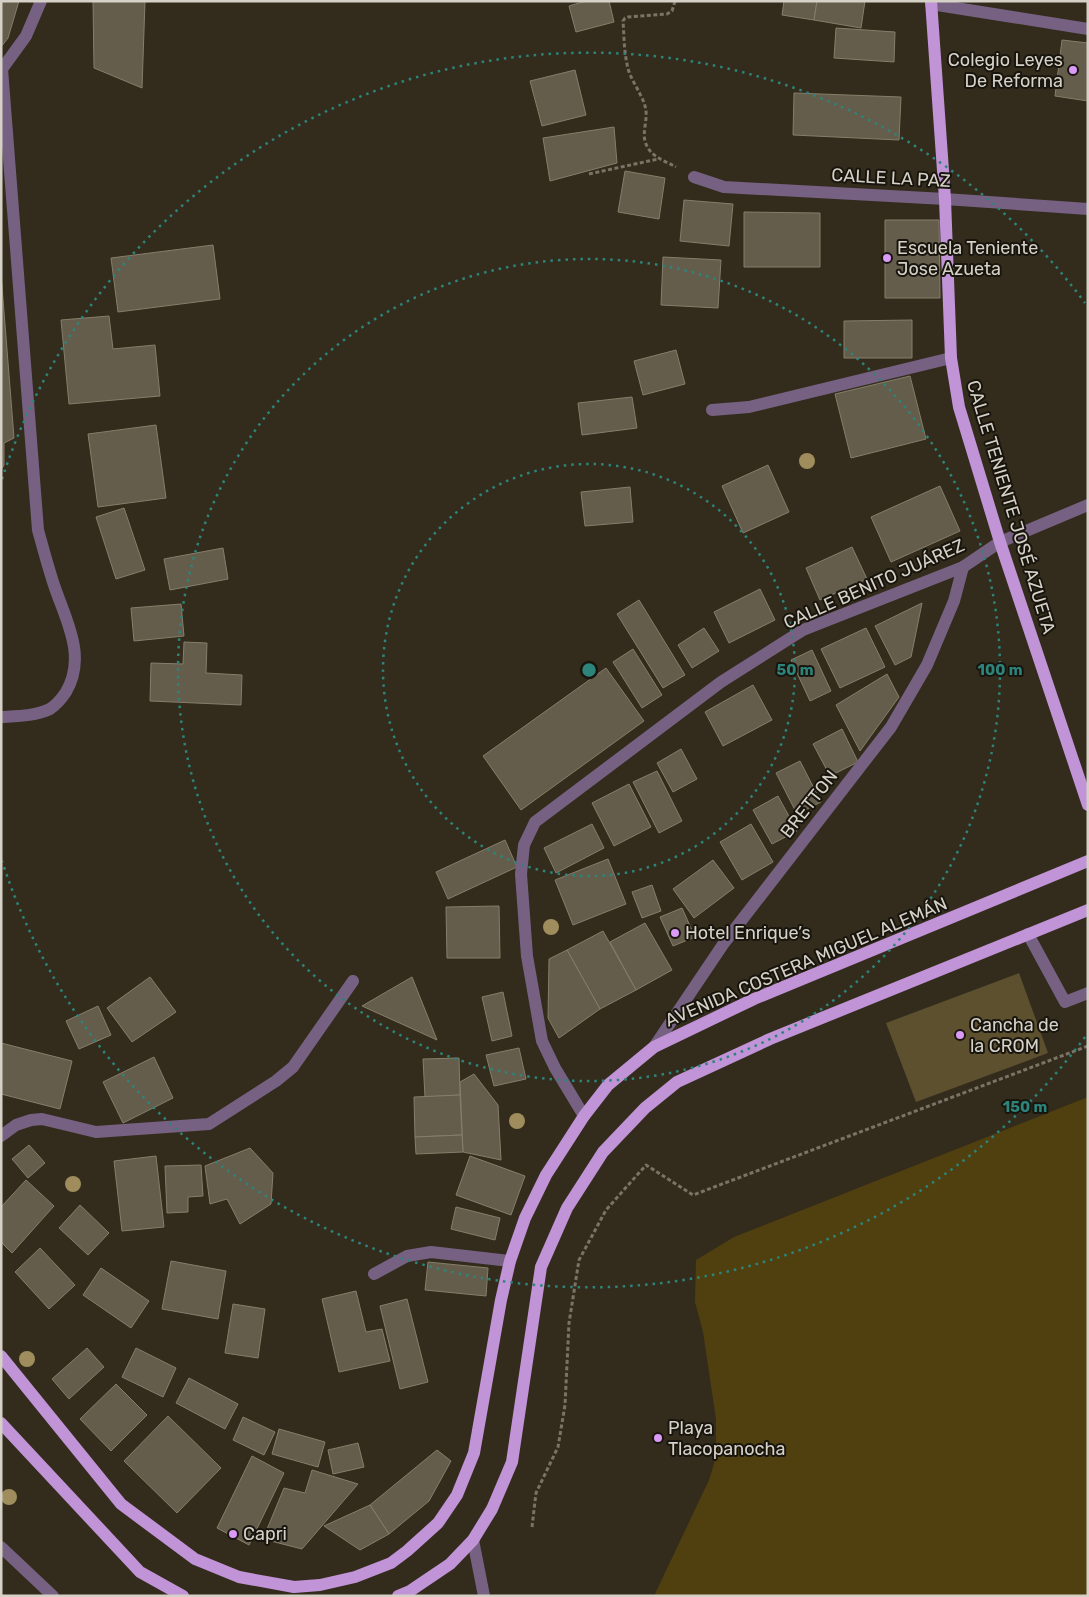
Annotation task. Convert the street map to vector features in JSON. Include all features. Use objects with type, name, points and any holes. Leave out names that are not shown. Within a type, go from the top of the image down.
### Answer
[{"type":"main road","name":"CALLE TENIENTE JOSÉ AZUETA","points":[[931,3],[945,198],[951,358],[959,407],[1000,542],[1088,805]]},
{"type":"main road","name":"AVENIDA COSTERA MIGUEL ALEMÁN","points":[[1,1356],[121,1504],[195,1559],[239,1577],[294,1587],[320,1585],[355,1577],[391,1564],[438,1523],[458,1495],[474,1454],[510,1261],[525,1218],[546,1175],[584,1116],[608,1085],[654,1047],[754,999],[1088,861]]},
{"type":"main road","points":[[398,1596],[410,1591],[450,1564],[473,1540],[492,1509],[512,1462],[541,1267],[568,1208],[603,1152],[645,1108],[677,1082],[770,1039],[1088,910]]},
{"type":"main road","points":[[1,1423],[140,1572],[183,1596]]},
{"type":"street","points":[[1,717],[33,715],[52,708],[62,697],[71,682],[75,663],[74,642],[38,530],[2,69],[26,36],[41,1]]},
{"type":"street","points":[[931,3],[1088,29]]},
{"type":"street","name":"CALLE LA PAZ","points":[[694,177],[724,186],[945,198],[1088,209]]},
{"type":"street","points":[[712,410],[749,407],[951,358]]},
{"type":"street","name":"CALLE BENITO JUÁREZ","points":[[584,1116],[555,1068],[542,1041],[527,956],[521,874],[524,845],[535,822],[722,682],[803,630],[963,567],[1000,542],[1088,505]]},
{"type":"street","name":"BRETTON","points":[[654,1047],[724,942],[891,727],[927,666],[954,601],[963,567]]},
{"type":"street","points":[[1028,934],[1065,1002],[1088,993]]},
{"type":"street","points":[[1,1136],[16,1125],[42,1119],[96,1132],[209,1124],[293,1067],[352,981]]},
{"type":"street","points":[[374,1274],[407,1256],[431,1252],[510,1261]]},
{"type":"street","points":[[473,1540],[484,1596]]},
{"type":"street","points":[[1,1546],[53,1596]]},
{"type":"path","points":[[675,1],[672,11],[667,14],[628,17],[623,21],[627,65],[646,107],[645,143],[651,153],[658,159],[694,177]]},
{"type":"path","points":[[589,174],[658,159]]},
{"type":"path","points":[[532,1527],[536,1493],[558,1448],[565,1405],[569,1323],[579,1260],[606,1210],[646,1165],[693,1195],[1088,1046]]},
{"type":"shaded area","points":[[1019,973],[1048,1053],[916,1102],[886,1023]]},
{"type":"shaded area","points":[[1088,1097],[1088,1596],[654,1596],[709,1480],[716,1457],[716,1419],[703,1332],[695,1302],[696,1260],[734,1237]]},
{"type":"building","points":[[1,1],[19,1],[8,38],[1,47]]},
{"type":"building","points":[[93,1],[145,1],[142,88],[94,68]]},
{"type":"building","points":[[586,1],[609,1],[614,22],[576,32],[569,6]]},
{"type":"building","points":[[784,1],[817,1],[814,20],[782,15]]},
{"type":"building","points":[[817,1],[865,1],[861,28],[814,20]]},
{"type":"building","points":[[836,28],[895,32],[894,62],[834,58]]},
{"type":"building","name":"Colegio Leyes De Reforma","points":[[1062,40],[1088,43],[1088,101],[1055,96]]},
{"type":"building","points":[[575,70],[586,115],[542,126],[530,81]]},
{"type":"building","points":[[794,93],[901,97],[899,140],[793,135]]},
{"type":"building","points":[[614,127],[617,163],[550,181],[543,138]]},
{"type":"building","points":[[625,171],[665,178],[659,219],[618,212]]},
{"type":"building","points":[[684,200],[733,204],[729,246],[680,241]]},
{"type":"building","points":[[744,212],[820,213],[820,267],[744,267]]},
{"type":"building","points":[[885,220],[939,220],[940,298],[885,298]]},
{"type":"building","points":[[213,245],[220,299],[118,312],[111,258]]},
{"type":"building","points":[[663,257],[721,260],[718,308],[661,305]]},
{"type":"building","points":[[1,274],[14,438],[4,443],[4,465],[1,470]]},
{"type":"building","points":[[109,316],[113,349],[155,345],[160,396],[69,404],[61,320]]},
{"type":"building","points":[[912,320],[912,358],[844,358],[844,321]]},
{"type":"building","points":[[676,350],[685,384],[643,395],[634,361]]},
{"type":"building","points":[[910,376],[926,439],[851,458],[835,394]]},
{"type":"building","points":[[632,397],[637,428],[582,435],[578,403]]},
{"type":"building","points":[[156,425],[166,498],[98,507],[88,434]]},
{"type":"building","points":[[768,465],[789,512],[743,533],[722,486]]},
{"type":"building","points":[[940,486],[960,531],[891,562],[871,517]]},
{"type":"building","points":[[630,487],[633,522],[585,526],[581,492]]},
{"type":"building","points":[[124,508],[145,570],[116,579],[96,517]]},
{"type":"building","points":[[852,547],[867,579],[820,600],[806,568]]},
{"type":"building","points":[[223,548],[228,579],[170,590],[164,559]]},
{"type":"building","points":[[760,589],[775,620],[729,643],[714,612]]},
{"type":"building","points":[[639,600],[685,675],[663,688],[617,614]]},
{"type":"building","points":[[922,603],[911,657],[895,665],[875,626]]},
{"type":"building","points":[[181,604],[184,636],[134,641],[131,608]]},
{"type":"building","points":[[704,628],[719,651],[692,668],[678,645]]},
{"type":"building","points":[[866,628],[885,667],[840,688],[821,649]]},
{"type":"building","points":[[184,642],[207,643],[206,673],[242,675],[241,705],[150,701],[151,663],[183,664]]},
{"type":"building","points":[[633,649],[662,695],[642,708],[613,662]]},
{"type":"building","points":[[812,650],[831,691],[810,701],[791,660]]},
{"type":"building","points":[[606,668],[644,721],[521,810],[483,756]]},
{"type":"building","points":[[887,674],[899,697],[860,751],[836,705]]},
{"type":"building","points":[[753,685],[772,720],[723,746],[705,712]]},
{"type":"building","points":[[842,729],[858,762],[830,776],[813,744]]},
{"type":"building","points":[[681,749],[697,779],[673,792],[657,763]]},
{"type":"building","points":[[800,761],[821,802],[797,814],[776,773]]},
{"type":"building","points":[[657,771],[682,821],[659,833],[633,782]]},
{"type":"building","points":[[629,784],[651,827],[614,846],[592,803]]},
{"type":"building","points":[[778,796],[797,831],[772,844],[753,810]]},
{"type":"building","points":[[592,824],[604,848],[556,873],[544,848]]},
{"type":"building","points":[[751,824],[773,862],[742,880],[720,842]]},
{"type":"building","points":[[505,840],[517,867],[448,899],[436,872]]},
{"type":"building","points":[[608,859],[626,904],[573,925],[555,880]]},
{"type":"building","points":[[713,860],[734,888],[694,918],[673,889]]},
{"type":"building","points":[[652,885],[661,911],[642,918],[632,892]]},
{"type":"building","points":[[499,906],[500,958],[447,958],[446,907]]},
{"type":"building","points":[[682,908],[695,937],[673,946],[660,917]]},
{"type":"building","points":[[645,923],[672,970],[636,990],[610,942]]},
{"type":"building","points":[[603,931],[636,990],[600,1009],[567,950]]},
{"type":"building","points":[[567,950],[600,1009],[559,1038],[548,1018],[549,959]]},
{"type":"building","points":[[150,977],[176,1012],[132,1042],[107,1008]]},
{"type":"building","points":[[412,977],[437,1040],[362,1006]]},
{"type":"building","points":[[503,992],[512,1036],[492,1041],[482,997]]},
{"type":"building","points":[[98,1006],[111,1035],[79,1049],[66,1021]]},
{"type":"building","points":[[1,1043],[72,1061],[60,1109],[1,1094]]},
{"type":"building","points":[[519,1048],[526,1079],[494,1086],[486,1055]]},
{"type":"building","points":[[154,1057],[173,1098],[123,1123],[103,1082]]},
{"type":"building","points":[[459,1058],[460,1095],[425,1097],[423,1059]]},
{"type":"building","points":[[474,1074],[498,1105],[501,1160],[463,1152],[460,1082]]},
{"type":"building","points":[[460,1095],[462,1135],[415,1137],[414,1097]]},
{"type":"building","points":[[462,1135],[463,1152],[416,1154],[415,1137]]},
{"type":"building","points":[[29,1145],[45,1163],[28,1178],[12,1159]]},
{"type":"building","points":[[250,1148],[273,1173],[271,1204],[240,1224],[227,1199],[210,1204],[205,1166]]},
{"type":"building","points":[[156,1156],[164,1227],[122,1231],[114,1161]]},
{"type":"building","points":[[470,1156],[525,1176],[511,1215],[456,1195]]},
{"type":"building","points":[[201,1165],[203,1196],[188,1197],[188,1212],[167,1213],[165,1166]]},
{"type":"building","points":[[26,1180],[54,1206],[12,1253],[1,1242],[1,1207]]},
{"type":"building","points":[[80,1205],[109,1233],[88,1255],[59,1228]]},
{"type":"building","points":[[456,1207],[500,1218],[495,1240],[451,1229]]},
{"type":"building","points":[[40,1248],[75,1285],[49,1309],[15,1272]]},
{"type":"building","points":[[171,1261],[226,1271],[218,1319],[162,1309]]},
{"type":"building","points":[[428,1262],[488,1268],[486,1296],[425,1290]]},
{"type":"building","points":[[101,1268],[149,1301],[131,1328],[83,1295]]},
{"type":"building","points":[[356,1291],[366,1332],[382,1329],[390,1361],[339,1372],[322,1299]]},
{"type":"building","points":[[407,1299],[428,1382],[400,1389],[380,1306]]},
{"type":"building","points":[[233,1304],[265,1309],[258,1358],[225,1353]]},
{"type":"building","points":[[87,1348],[104,1367],[69,1399],[52,1379]]},
{"type":"building","points":[[136,1348],[176,1368],[163,1397],[122,1377]]},
{"type":"building","points":[[189,1378],[238,1404],[225,1429],[176,1403]]},
{"type":"building","points":[[116,1384],[147,1415],[111,1451],[80,1419]]},
{"type":"building","points":[[168,1416],[221,1468],[177,1513],[124,1461]]},
{"type":"building","points":[[243,1417],[275,1432],[264,1455],[233,1440]]},
{"type":"building","points":[[279,1429],[325,1442],[318,1467],[272,1454]]},
{"type":"building","points":[[358,1443],[364,1467],[333,1474],[328,1450]]},
{"type":"building","points":[[437,1450],[451,1461],[429,1501],[389,1534],[370,1505]]},
{"type":"building","points":[[252,1456],[284,1473],[249,1545],[217,1528]]},
{"type":"building","points":[[312,1470],[358,1484],[302,1549],[263,1539],[284,1488],[305,1493]]},
{"type":"building","points":[[370,1505],[389,1534],[360,1550],[324,1526]]},
{"type":"place","name":"Colegio Leyes De Reforma","points":[[1073,70]]},
{"type":"place","name":"Escuela Teniente Jose Azueta","points":[[887,258]]},
{"type":"place","name":"Hotel Enrique’s","points":[[675,933]]},
{"type":"place","name":"Cancha de la CROM","points":[[960,1035]]},
{"type":"place","name":"Playa Tlacopanocha","points":[[658,1438]]},
{"type":"place","name":"Capri","points":[[233,1534]]}]
